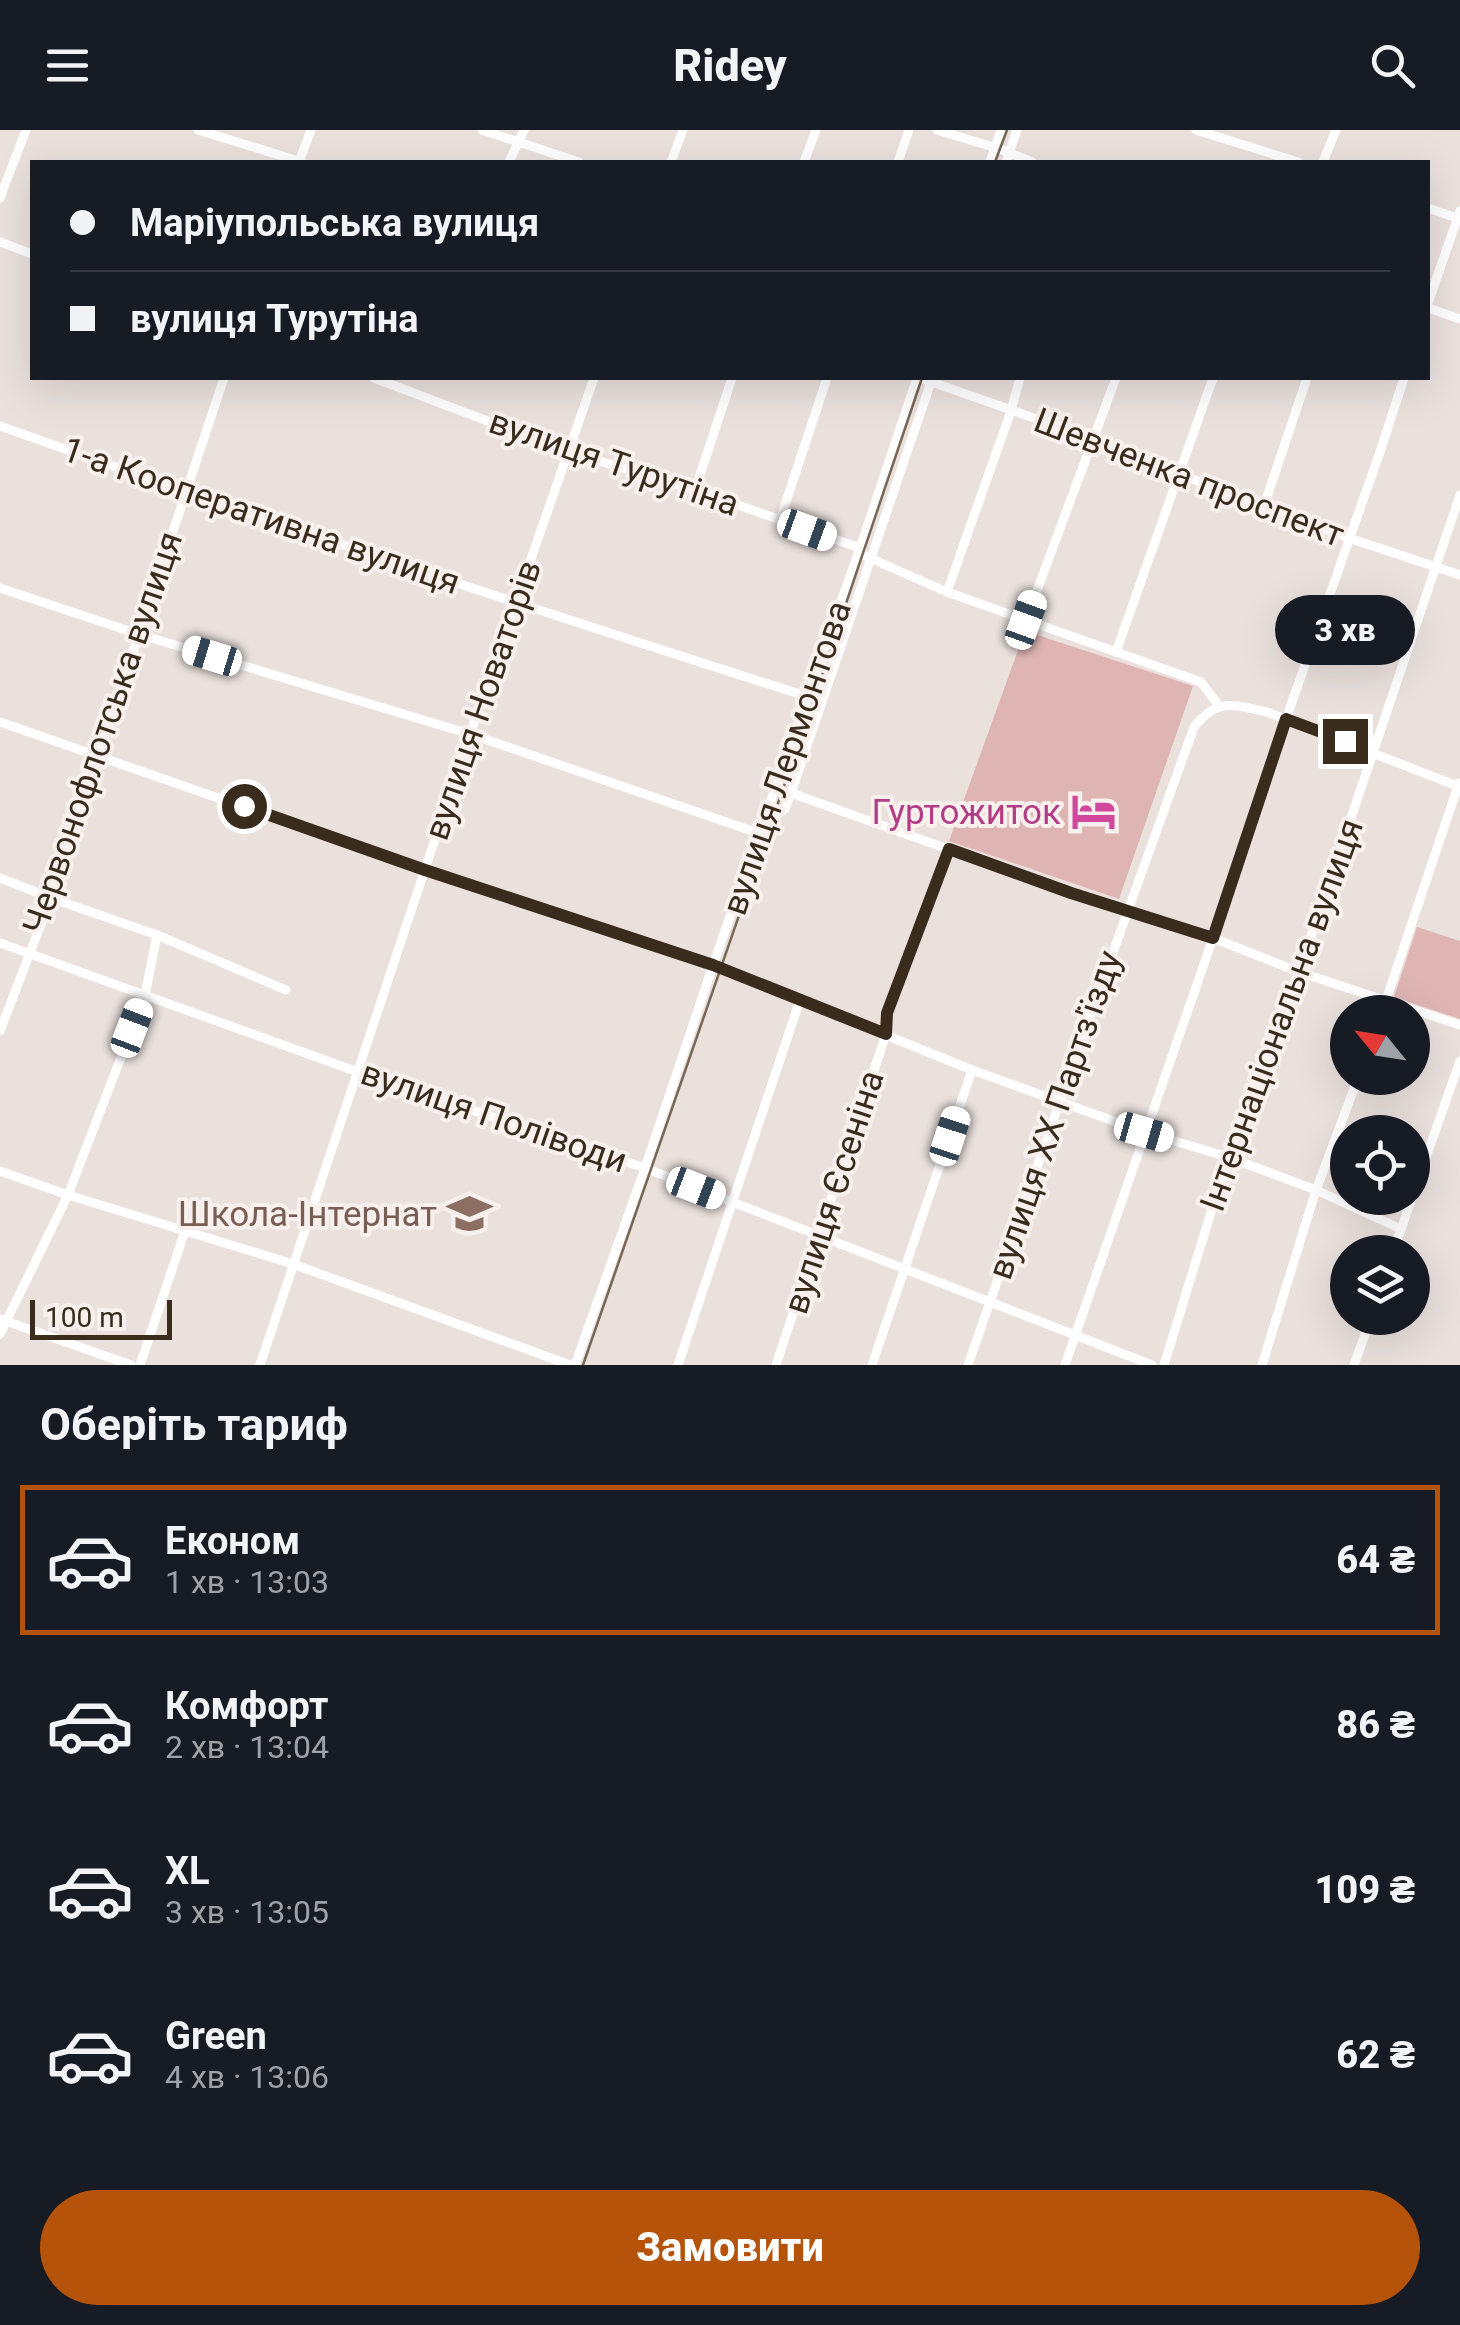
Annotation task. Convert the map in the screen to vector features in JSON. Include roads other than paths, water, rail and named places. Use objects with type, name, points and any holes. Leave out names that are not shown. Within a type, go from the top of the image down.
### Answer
[{"type":"street","points":[[0,198],[26,130]]},
{"type":"street","points":[[198,130],[294,160]]},
{"type":"street","points":[[301,160],[310,130]]},
{"type":"street","points":[[482,130],[573,160]]},
{"type":"street","points":[[510,160],[524,130]]},
{"type":"street","points":[[673,160],[683,130]]},
{"type":"street","points":[[805,160],[816,130]]},
{"type":"street","points":[[899,160],[909,130]]},
{"type":"street","points":[[937,130],[995,148],[1007,158],[1018,130]]},
{"type":"street","points":[[991,160],[1001,130]]},
{"type":"street","points":[[1196,130],[1287,160]]},
{"type":"street","points":[[1324,160],[1336,130]]},
{"type":"street","points":[[1430,209],[1459,216],[1430,299]]},
{"type":"street","points":[[0,242],[30,253]]},
{"type":"street","points":[[1430,306],[1460,319]]},
{"type":"street","name":"Червонофлотська вулиця","points":[[0,1031],[51,898],[223,380]]},
{"type":"street","name":"вулиця Турутіна","points":[[379,380],[568,451],[695,490],[860,548],[863,556],[947,592],[1201,682],[1219,706]]},
{"type":"street","name":"вулиця Новаторів","points":[[260,1365],[470,734],[593,380]]},
{"type":"street","points":[[695,490],[731,380]]},
{"type":"street","points":[[780,520],[826,380]]},
{"type":"street","name":"вулиця Лермонтова","points":[[572,1365],[646,1168],[917,380]]},
{"type":"street","name":"Шевченка проспект","points":[[932,380],[1349,538],[1460,575]]},
{"type":"street","name":"вулиця Лермонтова","points":[[791,793],[932,380]]},
{"type":"street","points":[[947,592],[1019,380]]},
{"type":"street","points":[[1026,620],[1115,380]]},
{"type":"street","points":[[1116,652],[1212,380]]},
{"type":"street","points":[[1264,506],[1306,380]]},
{"type":"street","points":[[1065,1365],[1403,380]]},
{"type":"street","name":"1-а Кооперативна вулиця","points":[[0,426],[515,604],[809,697]]},
{"type":"street","name":"Інтернаціональна вулиця","points":[[1164,1365],[1228,1157],[1300,972],[1460,495]]},
{"type":"street","points":[[0,588],[470,734],[761,834]]},
{"type":"street","points":[[1219,706],[1235,705],[1286,719],[1459,785],[1388,995]]},
{"type":"street","name":"вулиця XX Партз'їзду","points":[[968,1365],[1194,728],[1206,712],[1219,706]]},
{"type":"street","points":[[0,722],[713,965],[972,1070],[1316,1190],[1402,1229]]},
{"type":"street","points":[[766,822],[786,810],[791,793],[1371,995]]},
{"type":"street","name":"вулиця Єсеніна","points":[[776,1365],[886,1034],[887,1013],[949,849]]},
{"type":"street","points":[[0,878],[157,934],[286,990]]},
{"type":"street","points":[[0,1334],[3,1320],[68,1195],[144,995],[157,934]]},
{"type":"street","name":"вулиця Поліводи","points":[[0,943],[358,1072],[646,1168],[1152,1365]]},
{"type":"street","points":[[678,1365],[800,1000]]},
{"type":"street","points":[[1430,1015],[1460,1025]]},
{"type":"street","points":[[1430,1146],[1460,1061]]},
{"type":"street","points":[[872,1365],[972,1070]]},
{"type":"street","points":[[1262,1365],[1316,1190],[1352,1095]]},
{"type":"street","points":[[0,1170],[68,1195],[293,1264],[572,1365]]},
{"type":"street","points":[[1400,1235],[1406,1215]]},
{"type":"street","points":[[140,1365],[185,1231]]},
{"type":"street","points":[[3,1320],[131,1365]]},
{"type":"street","points":[[1354,1365],[1365,1335]]},
{"type":"tram line","points":[[996,160],[1007,130]]},
{"type":"tram line","points":[[583,1365],[921,380]]},
{"type":"place","name":"Гуртожиток","points":[[1094,812]]},
{"type":"place","name":"Школа-Інтернат","points":[[470,1214]]}]
